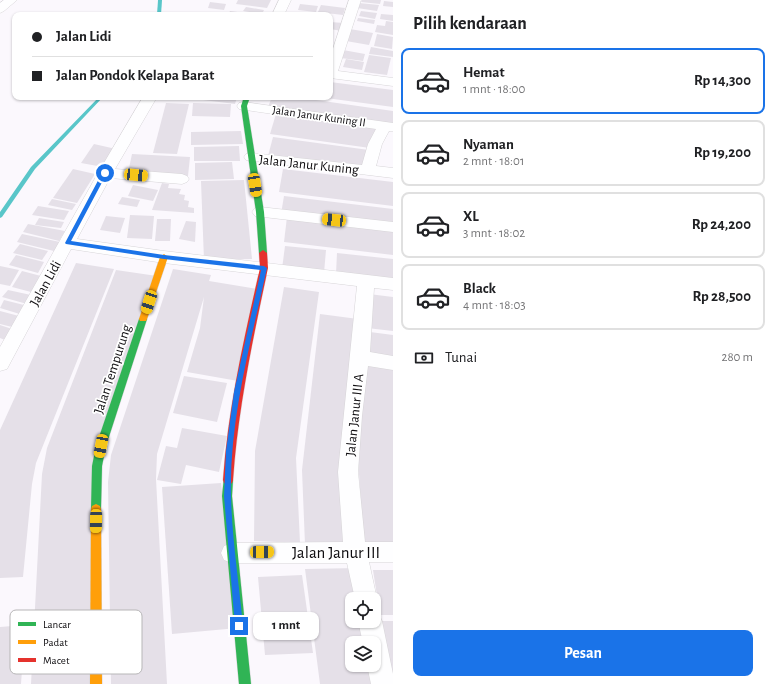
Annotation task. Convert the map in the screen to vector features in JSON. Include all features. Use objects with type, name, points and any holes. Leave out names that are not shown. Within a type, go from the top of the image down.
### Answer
[{"type":"street","points":[[0,9],[11,0]]},
{"type":"street","points":[[279,12],[285,0]]},
{"type":"street","points":[[333,65],[355,0]]},
{"type":"street","points":[[333,74],[393,82]]},
{"type":"street","name":"Jalan Lidi","points":[[0,364],[68,243],[105,173],[148,100]]},
{"type":"street","points":[[245,102],[251,157],[260,212],[264,268],[238,392],[229,451],[227,496],[245,684]]},
{"type":"street","name":"Jalan Janur Kuning II","points":[[245,102],[389,126]]},
{"type":"street","name":"Jalan Janur Kuning","points":[[368,170],[375,144],[389,126]]},
{"type":"street","name":"Jalan Janur Kuning","points":[[251,157],[393,173]]},
{"type":"street","points":[[105,173],[182,179]]},
{"type":"street","points":[[260,212],[393,227]]},
{"type":"street","points":[[68,243],[164,257],[393,284]]},
{"type":"street","name":"Jalan Tempurung","points":[[95,610],[97,466],[101,446],[164,257]]},
{"type":"street","name":"Jalan Janur III A","points":[[364,592],[355,551],[348,472],[352,416],[360,358],[366,280]]},
{"type":"street","points":[[360,358],[393,363]]},
{"type":"street","name":"Jalan Janur III","points":[[232,553],[355,551],[393,552]]},
{"type":"street","points":[[371,628],[383,684]]},
{"type":"street","name":"Jalan Tempurung","points":[[96,674],[96,684]]},
{"type":"building","points":[[238,0],[271,0],[267,8],[236,4]]},
{"type":"building","points":[[362,0],[381,0],[380,4],[361,2]]},
{"type":"building","points":[[384,1],[393,2],[393,7],[383,6]]},
{"type":"building","points":[[210,2],[226,4],[224,10],[208,8]]},
{"type":"building","points":[[359,3],[379,5],[377,11],[357,8]]},
{"type":"building","points":[[300,4],[318,6],[316,12],[298,10]]},
{"type":"building","points":[[321,5],[345,8],[343,15],[333,14],[333,12],[318,12]]},
{"type":"building","points":[[246,7],[264,10],[263,12],[243,11]]},
{"type":"building","points":[[361,11],[377,13],[375,19],[359,16]]},
{"type":"building","points":[[381,14],[393,15],[393,21],[380,19]]},
{"type":"building","points":[[358,18],[375,20],[374,24],[357,21]]},
{"type":"building","points":[[386,21],[393,22],[393,35],[375,32],[377,25],[385,26]]},
{"type":"building","points":[[333,22],[344,23],[342,31],[333,30]]},
{"type":"building","points":[[350,29],[373,33],[369,45],[346,41]]},
{"type":"building","points":[[377,34],[393,37],[392,49],[374,46]]},
{"type":"building","points":[[371,47],[393,51],[393,57],[369,54]]},
{"type":"building","points":[[343,50],[365,54],[363,61],[341,58]]},
{"type":"building","points":[[369,55],[391,58],[387,75],[364,72]]},
{"type":"building","points":[[346,59],[364,62],[362,70],[343,67]]},
{"type":"building","points":[[333,82],[393,90],[393,107],[333,99]]},
{"type":"building","points":[[203,100],[236,100],[235,104]]},
{"type":"building","points":[[271,100],[316,100],[393,111],[393,125],[268,107]]},
{"type":"building","points":[[166,103],[189,104],[177,154],[153,153]]},
{"type":"building","points":[[193,103],[231,104],[230,117],[192,116]]},
{"type":"building","points":[[276,114],[378,128],[370,148],[270,134]]},
{"type":"building","points":[[241,131],[243,144],[191,145],[191,132]]},
{"type":"building","points":[[273,137],[369,150],[366,169],[268,156]]},
{"type":"building","points":[[94,144],[116,149],[103,167],[81,163]]},
{"type":"building","points":[[239,146],[240,161],[194,161],[194,147]]},
{"type":"building","points":[[132,154],[190,157],[188,176],[128,173]]},
{"type":"building","points":[[232,162],[234,179],[195,180],[195,163]]},
{"type":"building","points":[[73,169],[95,174],[77,203],[53,198]]},
{"type":"building","points":[[283,169],[393,182],[393,206],[279,192]]},
{"type":"building","points":[[244,180],[252,259],[204,260],[201,181]]},
{"type":"building","points":[[162,183],[169,184],[168,188],[181,189],[179,194],[185,195],[184,200],[189,201],[188,207],[194,208],[194,213],[152,210]]},
{"type":"building","points":[[133,185],[158,190],[153,201],[128,196]]},
{"type":"building","points":[[284,196],[393,209],[393,226],[281,214]]},
{"type":"building","points":[[122,197],[140,200],[137,207],[118,204]]},
{"type":"building","points":[[52,199],[76,204],[72,210],[48,205]]},
{"type":"building","points":[[38,206],[69,211],[64,220],[32,215]]},
{"type":"building","points":[[130,215],[154,216],[152,239],[127,238]]},
{"type":"building","points":[[106,216],[125,218],[120,233],[100,230]]},
{"type":"building","points":[[287,217],[393,229],[393,255],[284,242]]},
{"type":"building","points":[[39,218],[64,222],[61,228],[35,225]]},
{"type":"building","points":[[157,219],[171,219],[170,241],[155,241]]},
{"type":"building","points":[[186,221],[196,222],[195,242],[179,239]]},
{"type":"building","points":[[28,224],[65,231],[59,241],[23,232]]},
{"type":"building","points":[[22,234],[60,242],[54,251],[17,242]]},
{"type":"building","points":[[20,244],[48,251],[42,260],[13,253]]},
{"type":"building","points":[[285,246],[326,250],[324,273],[282,269]]},
{"type":"building","points":[[337,253],[393,259],[393,280],[336,274]]},
{"type":"building","points":[[16,255],[44,262],[38,273],[9,265]]},
{"type":"building","points":[[76,263],[114,269],[36,463],[32,484],[23,577],[0,578],[0,430]]},
{"type":"building","points":[[0,266],[19,270],[10,286],[0,284]]},
{"type":"building","points":[[173,269],[211,275],[209,281],[258,289],[238,381],[187,372],[200,328],[204,297],[157,454],[156,479],[167,684],[111,684],[111,674],[142,674],[142,610],[110,610],[108,482],[111,455]]},
{"type":"building","points":[[116,270],[157,276],[97,453],[95,610],[35,610],[42,474],[47,448]]},
{"type":"building","points":[[22,271],[41,276],[31,292],[12,287]]},
{"type":"building","points":[[284,287],[319,292],[296,458],[300,543],[254,541],[255,451]]},
{"type":"building","points":[[8,290],[31,295],[27,304],[2,297]]},
{"type":"building","points":[[369,294],[393,297],[393,331],[367,328]]},
{"type":"building","points":[[4,300],[28,306],[23,315],[0,308]]},
{"type":"building","points":[[0,311],[19,316],[12,327],[0,324]]},
{"type":"building","points":[[320,314],[358,319],[353,546],[305,544],[302,470]]},
{"type":"building","points":[[0,325],[12,329],[5,340],[0,338]]},
{"type":"building","points":[[370,332],[393,335],[393,359],[369,356]]},
{"type":"building","points":[[364,361],[393,366],[393,549],[364,547],[357,445]]},
{"type":"building","points":[[184,376],[227,383],[217,422],[173,413]]},
{"type":"building","points":[[182,428],[227,436],[219,472],[186,465],[181,484],[157,480],[166,446],[177,448]]},
{"type":"building","points":[[221,483],[238,628],[172,634],[162,487]]},
{"type":"building","points":[[358,568],[362,592],[345,592],[345,628],[368,628],[370,636],[345,636],[345,672],[375,672],[378,684],[320,684],[305,569]]},
{"type":"building","points":[[373,570],[393,570],[393,615],[381,615],[381,592],[376,592]]},
{"type":"building","points":[[302,575],[313,653],[265,655],[258,577]]},
{"type":"building","points":[[381,621],[393,621],[393,675],[381,625]]},
{"type":"building","points":[[10,626],[10,674],[22,674],[21,684],[0,684],[0,627]]},
{"type":"building","points":[[32,674],[94,674],[94,684],[31,684]]},
{"type":"waterway","points":[[159,12],[160,0]]},
{"type":"waterway","points":[[0,216],[33,168],[98,100]]},
{"type":"traffic: fast","points":[[246,100],[244,106],[260,212],[263,253]]},
{"type":"traffic: fast","points":[[96,509],[97,466],[101,446],[143,319]]},
{"type":"traffic: fast","points":[[228,480],[227,496],[245,684]]},
{"type":"traffic: slow","points":[[143,319],[164,257]]},
{"type":"traffic: slow","points":[[96,509],[96,610]]},
{"type":"traffic: slow","points":[[96,674],[96,684]]},
{"type":"traffic: jam","points":[[228,480],[237,400],[264,268],[263,253]]},
{"type":"route","points":[[105,173],[68,243],[164,257],[264,268],[238,392],[229,451],[227,496],[239,626]]}]
